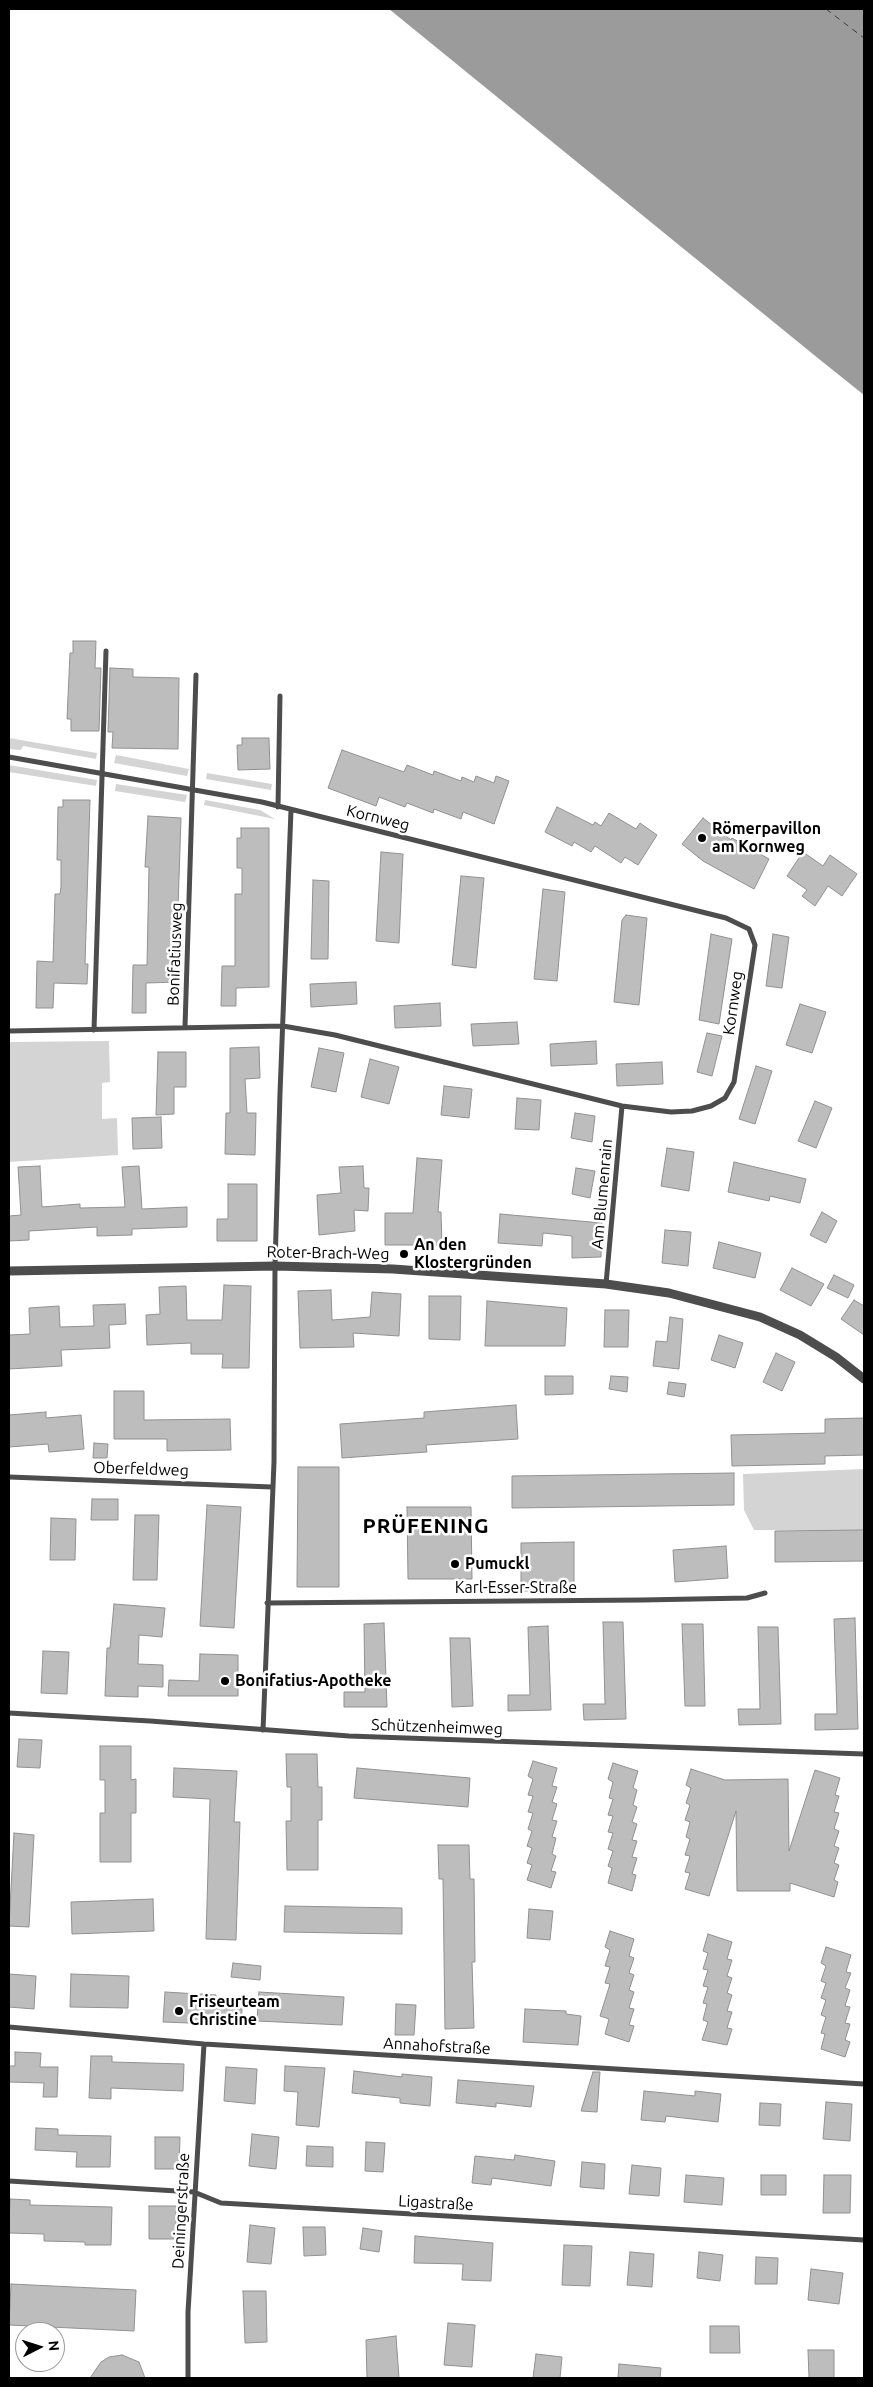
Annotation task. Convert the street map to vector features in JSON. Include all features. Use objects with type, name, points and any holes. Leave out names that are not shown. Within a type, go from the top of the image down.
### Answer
[{"type":"street","points":[[94,1030],[106,651]]},
{"type":"street","name":"Bonifatiusweg","points":[[185,1027],[196,675]]},
{"type":"street","points":[[278,807],[280,696]]},
{"type":"street","name":"Kornweg","points":[[9,757],[102,772],[292,810],[726,918],[749,929],[755,944],[734,1082],[725,1098],[711,1106],[692,1110],[671,1112],[622,1106],[335,1034],[284,1026]]},
{"type":"street","points":[[263,1730],[266,1603],[272,1487],[276,1266],[292,810]]},
{"type":"street","name":"Bonifatiusweg","points":[[9,1031],[284,1026]]},
{"type":"street","name":"Am Blumenrain","points":[[606,1284],[622,1106]]},
{"type":"street","name":"Roter-Brach-Weg","points":[[9,1271],[276,1266],[392,1269],[606,1284],[669,1293],[760,1317],[800,1335],[836,1357],[864,1379]]},
{"type":"street","name":"Oberfeldweg","points":[[9,1477],[272,1487]]},
{"type":"street","name":"Karl-Esser-Straße","points":[[266,1603],[747,1598],[765,1593]]},
{"type":"street","name":"Schützenheimweg","points":[[9,1713],[366,1736],[864,1754]]},
{"type":"street","name":"Annahofstraße","points":[[9,2027],[204,2044],[864,2084]]},
{"type":"street","name":"Deiningerstraße","points":[[188,2378],[188,2312],[204,2044]]},
{"type":"street","name":"Ligastraße","points":[[9,2181],[194,2192],[221,2204],[864,2240]]},
{"type":"shaded area","points":[[389,9],[864,9],[864,395],[819,359]]},
{"type":"shaded area","points":[[9,738],[97,753],[96,759],[23,746],[21,750],[9,749]]},
{"type":"shaded area","points":[[116,755],[189,769],[187,776],[114,763]]},
{"type":"shaded area","points":[[9,765],[97,780],[96,786],[9,772]]},
{"type":"shaded area","points":[[207,773],[272,784],[271,790],[206,779]]},
{"type":"shaded area","points":[[116,784],[187,795],[185,802],[115,791]]},
{"type":"shaded area","points":[[205,800],[260,810],[275,819],[204,805]]},
{"type":"shaded area","points":[[109,1041],[110,1082],[102,1083],[102,1119],[117,1118],[118,1155],[9,1162],[9,1042]]},
{"type":"shaded area","points":[[864,1469],[864,1530],[754,1530],[744,1510],[743,1474]]},
{"type":"building","points":[[73,641],[96,641],[95,668],[101,668],[99,731],[71,731],[71,719],[67,719],[70,653],[73,653]]},
{"type":"building","points":[[110,668],[133,669],[133,677],[179,678],[178,749],[112,748],[113,732],[108,732]]},
{"type":"building","points":[[242,738],[269,738],[270,769],[238,770],[237,745],[242,745]]},
{"type":"building","points":[[342,750],[404,772],[407,765],[433,775],[434,771],[461,781],[462,777],[474,782],[476,776],[494,783],[496,776],[509,781],[494,824],[463,812],[461,819],[434,809],[433,813],[407,803],[405,807],[379,797],[376,806],[328,788]]},
{"type":"building","points":[[63,800],[90,800],[85,964],[88,964],[87,984],[54,983],[53,1008],[36,1008],[37,961],[53,962],[55,894],[60,894],[61,887],[61,860],[57,860],[58,807],[63,807]]},
{"type":"building","points":[[557,807],[593,825],[595,822],[601,826],[609,813],[636,829],[640,823],[657,835],[638,865],[625,857],[621,863],[595,846],[591,852],[574,842],[572,846],[545,832]]},
{"type":"building","points":[[148,816],[181,818],[176,967],[179,967],[179,982],[146,983],[146,1013],[132,1013],[133,965],[147,965],[149,867],[145,867]]},
{"type":"building","points":[[703,818],[731,840],[732,838],[769,859],[754,889],[703,861],[682,844]]},
{"type":"building","points":[[241,828],[269,828],[269,987],[236,988],[236,1006],[221,1006],[222,966],[235,966],[235,894],[242,894],[242,868],[237,868],[237,838],[241,838]]},
{"type":"building","points":[[381,852],[403,854],[399,943],[376,941]]},
{"type":"building","points":[[803,852],[823,866],[830,855],[857,874],[842,896],[828,886],[815,906],[802,896],[807,890],[787,876]]},
{"type":"building","points":[[461,876],[484,878],[476,968],[452,965]]},
{"type":"building","points":[[313,880],[329,881],[328,959],[311,959]]},
{"type":"building","points":[[543,889],[565,892],[557,981],[534,979]]},
{"type":"building","points":[[626,915],[647,918],[639,1005],[614,1002],[622,920]]},
{"type":"building","points":[[711,934],[732,939],[719,1024],[699,1020]]},
{"type":"building","points":[[773,934],[789,937],[782,988],[766,986]]},
{"type":"building","points":[[356,982],[357,1004],[311,1007],[310,984]]},
{"type":"building","points":[[440,1003],[441,1026],[395,1028],[394,1006]]},
{"type":"building","points":[[800,1004],[826,1012],[812,1053],[786,1045]]},
{"type":"building","points":[[517,1022],[519,1044],[473,1046],[471,1024]]},
{"type":"building","points":[[707,1033],[722,1036],[712,1076],[697,1072]]},
{"type":"building","points":[[596,1041],[597,1064],[551,1066],[550,1044]]},
{"type":"building","points":[[259,1047],[260,1078],[245,1079],[247,1113],[256,1113],[255,1155],[225,1154],[226,1113],[230,1113],[230,1048]]},
{"type":"building","points":[[319,1048],[344,1053],[336,1092],[311,1087]]},
{"type":"building","points":[[158,1052],[186,1052],[186,1087],[174,1087],[174,1114],[156,1115]]},
{"type":"building","points":[[370,1059],[399,1067],[389,1104],[361,1097]]},
{"type":"building","points":[[662,1062],[663,1084],[617,1086],[616,1064]]},
{"type":"building","points":[[756,1066],[772,1071],[755,1124],[739,1119]]},
{"type":"building","points":[[444,1086],[472,1089],[469,1118],[441,1115]]},
{"type":"building","points":[[517,1098],[541,1100],[539,1130],[515,1129]]},
{"type":"building","points":[[815,1101],[832,1108],[816,1148],[798,1141]]},
{"type":"building","points":[[575,1113],[595,1116],[592,1142],[571,1138]]},
{"type":"building","points":[[161,1117],[162,1148],[133,1149],[132,1118]]},
{"type":"building","points":[[667,1148],[694,1152],[689,1191],[661,1186]]},
{"type":"building","points":[[417,1158],[442,1160],[438,1212],[441,1212],[442,1245],[385,1245],[385,1213],[413,1213]]},
{"type":"building","points":[[734,1162],[806,1179],[800,1203],[770,1196],[769,1201],[728,1192]]},
{"type":"building","points":[[40,1166],[42,1207],[80,1204],[80,1208],[125,1207],[122,1167],[139,1166],[142,1209],[187,1207],[187,1227],[132,1229],[132,1235],[97,1236],[97,1227],[29,1231],[29,1240],[9,1241],[9,1216],[21,1215],[18,1167]]},
{"type":"building","points":[[363,1166],[364,1188],[369,1188],[368,1211],[354,1210],[355,1231],[319,1235],[317,1195],[341,1193],[339,1167]]},
{"type":"building","points":[[576,1168],[595,1171],[590,1198],[572,1194]]},
{"type":"building","points":[[228,1184],[257,1184],[257,1241],[217,1241],[217,1219],[228,1219]]},
{"type":"building","points":[[822,1212],[837,1221],[826,1243],[810,1235]]},
{"type":"building","points":[[500,1214],[602,1223],[601,1257],[572,1258],[572,1236],[543,1233],[542,1246],[498,1243]]},
{"type":"building","points":[[665,1230],[691,1232],[688,1266],[662,1263]]},
{"type":"building","points":[[719,1242],[761,1253],[755,1278],[713,1268]]},
{"type":"building","points":[[792,1268],[824,1284],[811,1306],[780,1290]]},
{"type":"building","points":[[834,1275],[854,1285],[848,1298],[827,1288]]},
{"type":"building","points":[[224,1285],[251,1286],[249,1368],[222,1368],[223,1354],[191,1354],[191,1343],[147,1345],[146,1315],[160,1314],[159,1287],[186,1286],[187,1320],[222,1320]]},
{"type":"building","points":[[331,1290],[332,1320],[370,1317],[372,1292],[401,1294],[399,1336],[353,1333],[354,1347],[300,1348],[298,1291]]},
{"type":"building","points":[[429,1296],[461,1296],[460,1340],[429,1339]]},
{"type":"building","points":[[854,1300],[864,1306],[864,1335],[841,1319]]},
{"type":"building","points":[[487,1301],[567,1308],[565,1346],[485,1346]]},
{"type":"building","points":[[125,1304],[126,1324],[109,1325],[110,1348],[61,1350],[62,1366],[9,1369],[9,1335],[30,1334],[29,1308],[59,1306],[60,1327],[94,1326],[93,1305]]},
{"type":"building","points":[[605,1310],[629,1310],[628,1347],[604,1347]]},
{"type":"building","points":[[670,1317],[683,1319],[679,1369],[653,1366],[656,1341],[667,1342]]},
{"type":"building","points":[[719,1335],[743,1343],[735,1368],[711,1360]]},
{"type":"building","points":[[776,1353],[795,1362],[782,1391],[763,1382]]},
{"type":"building","points":[[545,1376],[573,1376],[573,1394],[545,1395]]},
{"type":"building","points":[[611,1376],[628,1377],[627,1392],[609,1389]]},
{"type":"building","points":[[669,1382],[686,1384],[684,1397],[667,1394]]},
{"type":"building","points":[[114,1391],[144,1391],[144,1420],[230,1419],[231,1450],[167,1451],[167,1439],[114,1439]]},
{"type":"building","points":[[516,1405],[518,1439],[426,1445],[427,1452],[342,1458],[340,1424],[424,1418],[424,1412]]},
{"type":"building","points":[[46,1412],[46,1418],[81,1415],[84,1449],[49,1452],[48,1444],[9,1447],[9,1415]]},
{"type":"building","points":[[864,1418],[864,1455],[825,1456],[825,1464],[732,1466],[731,1435],[825,1433],[825,1419]]},
{"type":"building","points":[[94,1443],[108,1444],[107,1458],[93,1458]]},
{"type":"building","points":[[298,1467],[339,1467],[339,1587],[297,1587]]},
{"type":"building","points":[[734,1473],[734,1505],[512,1508],[512,1476]]},
{"type":"building","points":[[92,1499],[118,1499],[118,1520],[91,1520]]},
{"type":"building","points":[[207,1505],[241,1507],[234,1628],[200,1626]]},
{"type":"building","points":[[407,1507],[471,1507],[472,1579],[408,1579]]},
{"type":"building","points":[[135,1515],[159,1515],[157,1580],[133,1580]]},
{"type":"building","points":[[51,1518],[76,1519],[75,1560],[50,1560]]},
{"type":"building","points":[[864,1530],[864,1561],[775,1562],[775,1531]]},
{"type":"building","points":[[574,1542],[574,1590],[521,1591],[521,1543]]},
{"type":"building","points":[[726,1546],[728,1578],[675,1582],[673,1550]]},
{"type":"building","points":[[114,1604],[165,1608],[162,1637],[139,1635],[138,1664],[163,1665],[163,1687],[138,1686],[138,1697],[105,1696],[107,1648],[110,1648]]},
{"type":"building","points":[[855,1618],[858,1729],[815,1730],[815,1714],[837,1714],[834,1619]]},
{"type":"building","points":[[603,1622],[623,1622],[626,1719],[584,1720],[583,1704],[605,1704]]},
{"type":"building","points":[[384,1623],[387,1707],[344,1707],[344,1692],[365,1692],[364,1624]]},
{"type":"building","points":[[682,1624],[703,1624],[705,1706],[685,1706]]},
{"type":"building","points":[[548,1626],[551,1710],[508,1711],[508,1695],[530,1695],[528,1627]]},
{"type":"building","points":[[758,1627],[778,1627],[781,1724],[739,1725],[738,1709],[760,1709]]},
{"type":"building","points":[[450,1638],[470,1638],[473,1706],[452,1707]]},
{"type":"building","points":[[43,1651],[69,1652],[67,1694],[41,1693]]},
{"type":"building","points":[[200,1654],[238,1655],[238,1696],[168,1696],[169,1680],[199,1681]]},
{"type":"building","points":[[19,1739],[42,1740],[40,1768],[17,1767]]},
{"type":"building","points":[[100,1746],[131,1746],[131,1780],[136,1779],[136,1813],[131,1813],[131,1862],[100,1862],[100,1813],[105,1813],[105,1780],[100,1780]]},
{"type":"building","points":[[286,1754],[317,1754],[318,1787],[322,1787],[322,1820],[318,1820],[318,1870],[287,1870],[286,1821],[291,1821],[291,1787],[287,1787]]},
{"type":"building","points":[[533,1761],[557,1768],[552,1786],[557,1787],[552,1802],[557,1804],[552,1820],[557,1821],[552,1837],[556,1838],[552,1854],[556,1856],[551,1871],[556,1872],[551,1888],[527,1880],[532,1865],[527,1863],[532,1848],[527,1846],[532,1831],[528,1829],[533,1813],[528,1812],[533,1796],[528,1795],[533,1779],[528,1776]]},
{"type":"building","points":[[613,1763],[638,1771],[633,1788],[637,1790],[633,1805],[637,1807],[632,1822],[637,1824],[632,1840],[637,1841],[632,1857],[637,1858],[632,1874],[636,1875],[632,1891],[608,1883],[612,1868],[608,1866],[613,1851],[608,1849],[613,1833],[608,1832],[613,1816],[608,1815],[613,1799],[609,1798],[613,1782],[608,1779]]},
{"type":"building","points":[[174,1768],[237,1771],[234,1822],[240,1822],[236,1940],[206,1939],[210,1799],[173,1797]]},
{"type":"building","points":[[357,1768],[470,1778],[468,1807],[354,1798]]},
{"type":"building","points":[[691,1769],[725,1780],[788,1779],[789,1851],[815,1770],[840,1778],[835,1795],[839,1796],[834,1812],[839,1813],[834,1829],[839,1831],[834,1846],[839,1848],[834,1863],[839,1865],[834,1880],[838,1882],[834,1897],[790,1883],[790,1891],[737,1891],[736,1811],[709,1896],[685,1889],[690,1873],[685,1872],[690,1856],[685,1855],[690,1839],[686,1837],[690,1822],[685,1820],[690,1805],[686,1803],[691,1788],[686,1785]]},
{"type":"building","points":[[14,1833],[34,1835],[29,1927],[9,1926]]},
{"type":"building","points":[[438,1845],[469,1845],[470,1879],[474,1879],[475,1962],[472,1962],[474,2028],[445,2029],[443,1879],[439,1879]]},
{"type":"building","points":[[153,1899],[154,1931],[72,1934],[71,1902]]},
{"type":"building","points":[[285,1906],[402,1908],[402,1934],[284,1932]]},
{"type":"building","points":[[529,1909],[553,1911],[550,1940],[527,1938]]},
{"type":"building","points":[[610,1931],[634,1939],[629,1956],[634,1958],[629,1973],[634,1975],[629,1990],[634,1992],[629,2008],[634,2009],[629,2025],[634,2026],[629,2042],[605,2034],[609,2019],[600,2016],[610,1984],[605,1983],[610,1967],[605,1966],[610,1950],[605,1947]]},
{"type":"building","points":[[708,1934],[732,1942],[727,1959],[732,1960],[727,1976],[732,1978],[727,1993],[732,1995],[727,2011],[732,2012],[727,2028],[732,2029],[727,2045],[702,2040],[708,2022],[703,2020],[707,2004],[703,2003],[708,1987],[703,1986],[708,1970],[703,1969],[708,1953],[703,1951]]},
{"type":"building","points":[[826,1947],[851,1955],[846,1972],[851,1973],[845,1988],[850,1990],[845,2006],[850,2007],[845,2023],[850,2024],[845,2040],[850,2042],[845,2057],[821,2049],[825,2034],[821,2033],[826,2017],[821,2015],[826,2000],[821,1998],[826,1983],[821,1981],[826,1966],[821,1963]]},
{"type":"building","points":[[233,1963],[261,1966],[260,1980],[231,1977]]},
{"type":"building","points":[[9,1974],[36,1976],[34,2009],[9,2007]]},
{"type":"building","points":[[71,1974],[129,1976],[128,2008],[70,2007]]},
{"type":"building","points":[[165,1992],[216,1995],[216,2007],[242,2009],[241,2025],[163,2022]]},
{"type":"building","points":[[259,1992],[344,1997],[342,2025],[257,2021]]},
{"type":"building","points":[[396,2004],[416,2005],[414,2035],[395,2035]]},
{"type":"building","points":[[525,2009],[566,2011],[566,2014],[581,2016],[578,2045],[523,2042]]},
{"type":"building","points":[[15,2052],[41,2053],[40,2067],[58,2067],[57,2097],[43,2097],[44,2083],[9,2082],[9,2066],[15,2066]]},
{"type":"building","points":[[91,2056],[112,2056],[112,2062],[184,2064],[183,2091],[111,2088],[111,2099],[89,2098]]},
{"type":"building","points":[[285,2066],[325,2068],[319,2127],[296,2125],[298,2092],[284,2091]]},
{"type":"building","points":[[226,2067],[257,2069],[255,2104],[224,2101]]},
{"type":"building","points":[[354,2071],[402,2077],[402,2074],[432,2077],[430,2106],[400,2103],[400,2098],[352,2093]]},
{"type":"building","points":[[593,2072],[600,2072],[597,2112],[581,2111]]},
{"type":"building","points":[[458,2080],[534,2086],[531,2107],[496,2103],[496,2107],[456,2103]]},
{"type":"building","points":[[644,2091],[695,2096],[695,2091],[721,2094],[718,2122],[666,2116],[665,2122],[641,2120]]},
{"type":"building","points":[[826,2102],[852,2104],[850,2141],[823,2139]]},
{"type":"building","points":[[760,2103],[781,2104],[780,2126],[759,2125]]},
{"type":"building","points":[[36,2128],[58,2129],[58,2135],[111,2136],[110,2167],[76,2167],[77,2152],[35,2150]]},
{"type":"building","points":[[252,2134],[279,2137],[276,2169],[249,2166]]},
{"type":"building","points":[[155,2137],[180,2137],[179,2169],[155,2169]]},
{"type":"building","points":[[366,2142],[385,2143],[383,2172],[365,2171]]},
{"type":"building","points":[[307,2146],[333,2147],[333,2167],[306,2166]]},
{"type":"building","points":[[515,2155],[555,2161],[551,2186],[492,2178],[491,2185],[472,2183],[475,2156],[514,2160]]},
{"type":"building","points":[[582,2162],[605,2164],[604,2189],[580,2187]]},
{"type":"building","points":[[632,2165],[661,2168],[659,2196],[629,2194]]},
{"type":"building","points":[[686,2175],[724,2178],[722,2205],[684,2202]]},
{"type":"building","points":[[761,2175],[786,2175],[786,2195],[761,2195]]},
{"type":"building","points":[[824,2175],[851,2175],[850,2213],[823,2213]]},
{"type":"building","points":[[10,2199],[30,2200],[30,2205],[112,2207],[111,2245],[85,2245],[85,2242],[44,2241],[44,2234],[9,2233]]},
{"type":"building","points":[[149,2206],[176,2206],[176,2239],[149,2239]]},
{"type":"building","points":[[250,2225],[275,2228],[271,2264],[247,2262]]},
{"type":"building","points":[[303,2227],[325,2227],[326,2255],[304,2256]]},
{"type":"building","points":[[363,2228],[382,2231],[379,2252],[360,2249]]},
{"type":"building","points":[[415,2236],[493,2243],[491,2281],[462,2280],[463,2264],[414,2263]]},
{"type":"building","points":[[564,2245],[592,2246],[590,2286],[562,2285]]},
{"type":"building","points":[[630,2252],[654,2254],[652,2287],[627,2285]]},
{"type":"building","points":[[699,2252],[723,2255],[720,2281],[697,2278]]},
{"type":"building","points":[[756,2257],[778,2258],[777,2284],[755,2284]]},
{"type":"building","points":[[811,2269],[843,2273],[839,2304],[808,2300]]},
{"type":"building","points":[[11,2284],[136,2290],[134,2331],[65,2328],[65,2322],[15,2322],[15,2325],[9,2325]]},
{"type":"building","points":[[243,2291],[266,2291],[267,2342],[245,2343]]},
{"type":"building","points":[[448,2323],[475,2325],[472,2367],[444,2365]]},
{"type":"building","points":[[710,2326],[739,2326],[740,2353],[710,2353]]},
{"type":"building","points":[[396,2336],[399,2378],[367,2378],[366,2340]]},
{"type":"building","points":[[808,2350],[834,2350],[834,2378],[809,2378]]},
{"type":"building","points":[[536,2354],[562,2357],[560,2378],[533,2378]]},
{"type":"building","points":[[122,2355],[139,2362],[145,2378],[90,2378],[101,2362],[109,2357]]},
{"type":"building","points":[[619,2364],[661,2368],[660,2378],[618,2378]]},
{"type":"ferry route","points":[[826,9],[864,38]]},
{"type":"place","name":"Römerpavillon am Kornweg","points":[[702,838]]},
{"type":"place","name":"An den Klostergründen","points":[[404,1254]]},
{"type":"place","name":"Pumuckl","points":[[455,1564]]},
{"type":"place","name":"Bonifatius-Apotheke","points":[[225,1681]]},
{"type":"place","name":"Friseurteam Christine","points":[[179,2011]]},
{"type":"district","name":"PRÜFENING","points":[[426,1526]]}]
